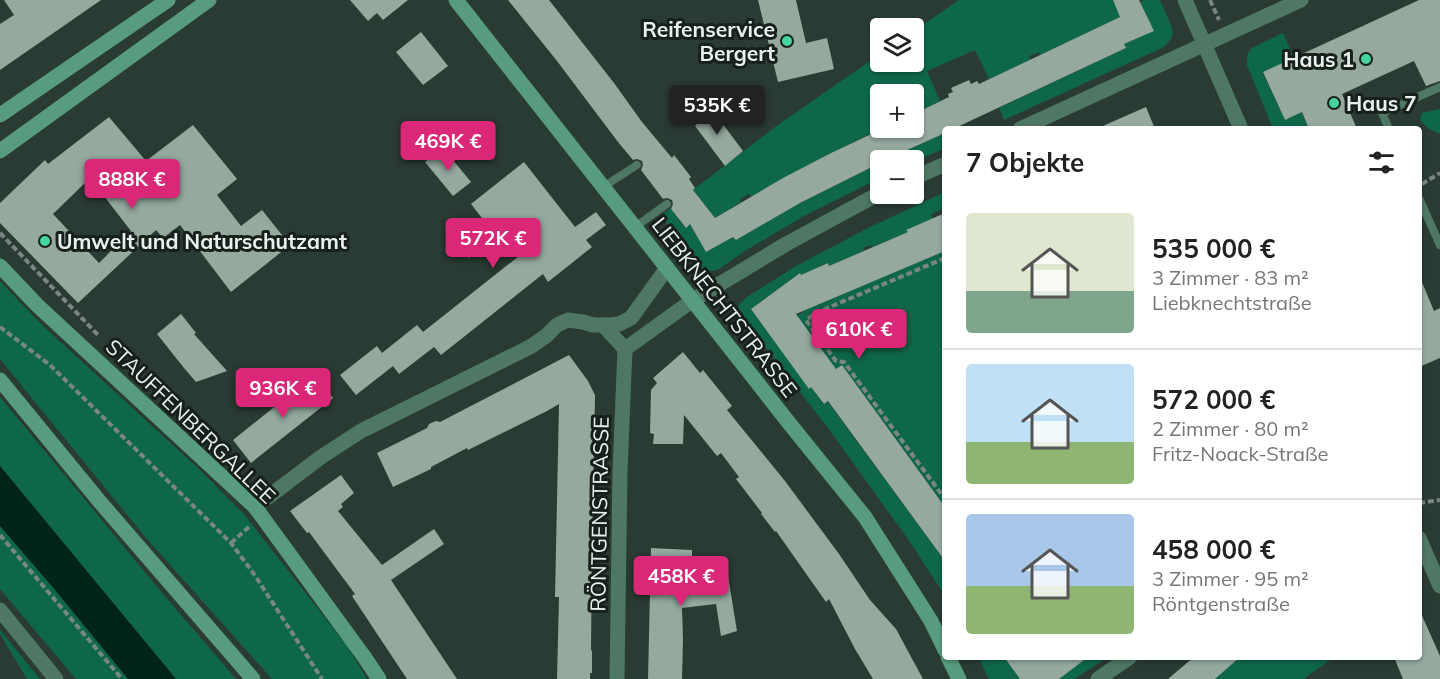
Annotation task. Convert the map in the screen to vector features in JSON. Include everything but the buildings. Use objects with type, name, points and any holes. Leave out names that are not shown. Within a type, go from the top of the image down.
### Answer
[{"type":"main road","points":[[0,115],[168,0]]},
{"type":"main road","points":[[0,150],[209,0]]},
{"type":"main road","name":"LIEBKNECHTSTRASSE","points":[[456,0],[865,517],[931,621],[942,644]]},
{"type":"main road","name":"STAUFFENBERGALLEE","points":[[0,266],[37,305],[255,507],[379,679]]},
{"type":"main road","points":[[0,380],[100,502],[253,679]]},
{"type":"main road","points":[[950,660],[959,679]]},
{"type":"street","points":[[1185,0],[1240,126]]},
{"type":"street","points":[[1027,126],[1301,0]]},
{"type":"street","points":[[924,173],[942,165]]},
{"type":"street","points":[[603,325],[625,349],[693,300],[788,243],[870,198]]},
{"type":"street","points":[[255,507],[321,457],[361,431],[530,347],[557,325],[568,320],[593,325],[619,324],[631,318],[667,268]]},
{"type":"street","name":"RÖNTGENSTRASSE","points":[[617,679],[620,471],[625,349]]},
{"type":"street","points":[[1422,545],[1440,586]]},
{"type":"street","points":[[0,610],[57,679]]},
{"type":"street","points":[[1098,679],[1126,660]]},
{"type":"lane","points":[[1388,126],[1382,113],[1440,87]]},
{"type":"lane","points":[[603,187],[637,165]]},
{"type":"lane","points":[[635,227],[667,204]]},
{"type":"lane","points":[[1422,205],[1440,245]]},
{"type":"path","points":[[1422,184],[1440,173]]},
{"type":"path","points":[[942,259],[816,313],[806,320],[836,361],[844,362],[942,495]]},
{"type":"path","points":[[0,327],[50,365],[231,543],[254,574],[322,679]]},
{"type":"path","points":[[1422,503],[1440,500]]},
{"type":"path","points":[[0,535],[122,679]]},
{"type":"green space","points":[[959,0],[1113,0],[1120,17],[1041,55],[1039,52],[1029,56],[1031,60],[989,79],[975,50],[927,71],[940,101],[924,109],[924,84],[870,84],[870,134],[751,197],[749,194],[740,199],[741,202],[715,218],[693,190],[775,127],[870,61],[870,72],[924,72],[924,24]]},
{"type":"green space","points":[[1160,0],[1168,17],[1173,34],[1164,47],[1004,120],[999,108],[1126,48],[1124,44],[1153,31],[1140,2]]},
{"type":"green space","points":[[1283,33],[1294,58],[1263,73],[1285,120],[1302,112],[1308,126],[1272,126],[1247,65],[1248,53],[1252,48]]},
{"type":"green space","points":[[1440,109],[1440,134],[1429,129],[1420,120],[1422,113]]},
{"type":"green space","points":[[942,134],[942,149],[924,157],[924,150],[907,150]]},
{"type":"green space","points":[[870,168],[870,183],[804,216],[714,271],[703,270],[661,216],[670,208],[685,228],[690,224],[706,252],[733,237],[736,240],[800,203]]},
{"type":"green space","points":[[942,193],[942,209],[931,214],[933,219],[872,247],[871,245],[863,248],[864,251],[829,266],[828,263],[820,266],[821,269],[801,275],[800,273],[751,309],[823,404],[828,402],[942,557],[942,591],[910,542],[831,432],[738,312],[739,304],[747,297],[796,266],[868,228],[919,204],[924,204],[924,202]]},
{"type":"green space","points":[[942,252],[942,503],[842,365],[836,369],[797,316],[815,306]]},
{"type":"green space","points":[[0,281],[42,325],[199,469],[243,513],[347,646],[367,679],[272,679],[146,538],[0,359]]},
{"type":"green space","points":[[0,397],[236,679],[176,679],[0,466]]},
{"type":"green space","points":[[0,526],[128,679],[76,679],[0,589]]},
{"type":"green space","points":[[0,630],[40,679],[27,679],[0,634]]},
{"type":"green space","points":[[980,660],[1006,660],[1020,679],[989,679]]},
{"type":"green space","points":[[1073,660],[1103,660],[1074,679],[1059,679]]},
{"type":"green space","points":[[1236,660],[1331,660],[1303,679],[1215,679]]},
{"type":"shaded area","points":[[0,466],[176,679],[128,679],[0,526]]},
{"type":"place","name":"Reifenservice Bergert","points":[[787,41]]},
{"type":"place","name":"Haus 1","points":[[1366,59]]},
{"type":"place","name":"Haus 7","points":[[1334,103]]},
{"type":"place","name":"Umwelt und Naturschutzamt","points":[[45,241]]}]
